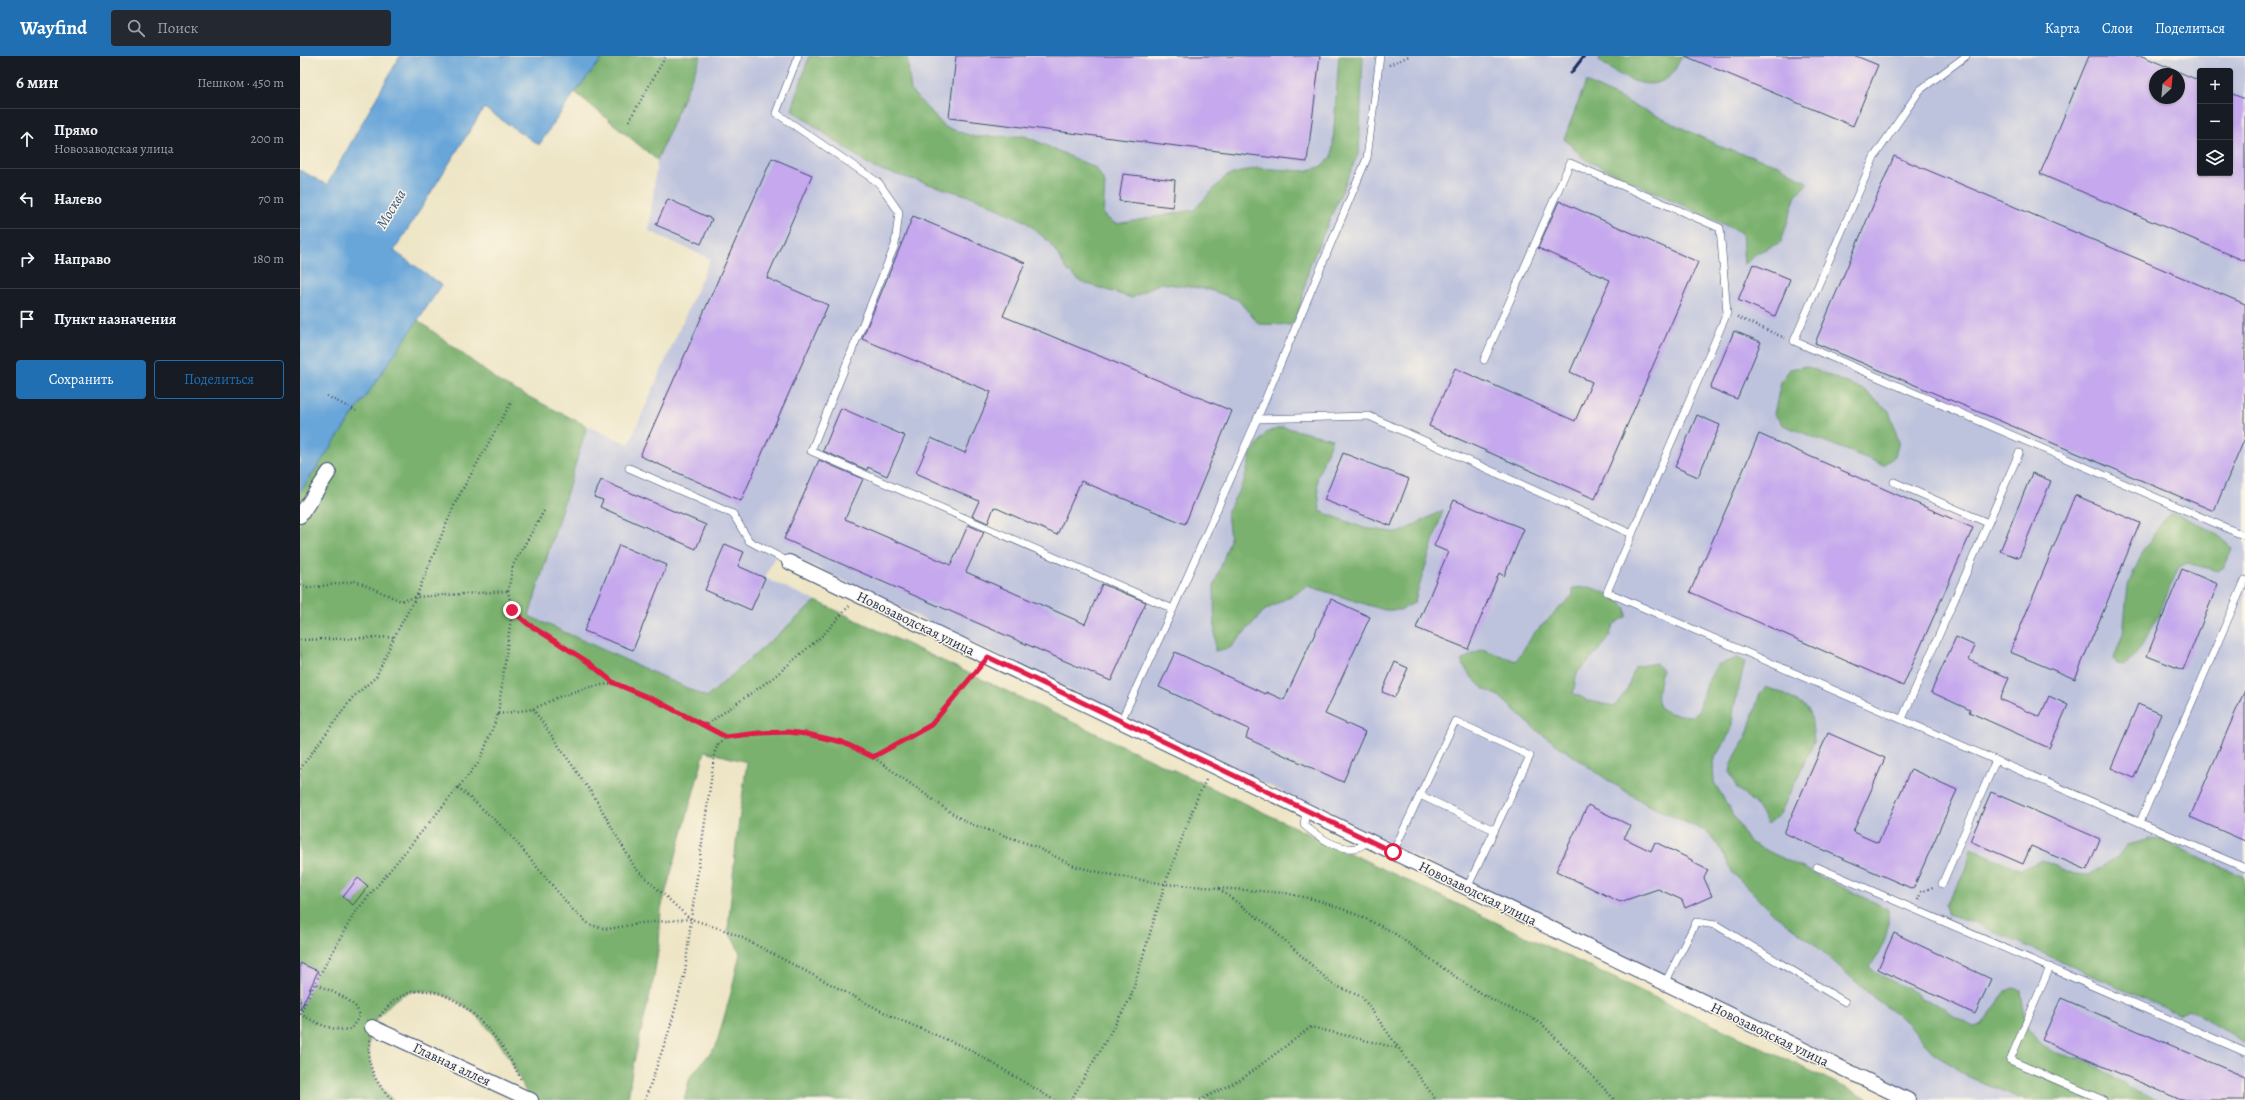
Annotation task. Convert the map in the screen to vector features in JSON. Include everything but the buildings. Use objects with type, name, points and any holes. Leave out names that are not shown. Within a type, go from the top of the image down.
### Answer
[{"type":"street","points":[[300,516],[329,472]]},
{"type":"street","name":"Новозаводская улица","points":[[789,562],[1908,1100]]},
{"type":"street","name":"Главная аллея","points":[[372,1027],[530,1100]]},
{"type":"lane","points":[[798,56],[776,113],[879,183],[899,212],[895,245],[811,451],[1173,609]]},
{"type":"lane","points":[[1121,721],[1173,609],[1257,419],[1367,158],[1380,56]]},
{"type":"lane","points":[[1966,56],[1920,90],[1874,157],[1794,341],[2245,536]]},
{"type":"lane","points":[[1484,360],[1570,163],[1720,228],[1727,312],[1606,592],[2245,868]]},
{"type":"lane","points":[[1257,419],[1369,416],[1632,534]]},
{"type":"lane","points":[[1902,719],[2019,453]]},
{"type":"lane","points":[[628,468],[733,514],[749,541],[789,562]]},
{"type":"lane","points":[[1894,482],[1988,523]]},
{"type":"lane","points":[[2140,822],[2243,590],[2245,580]]},
{"type":"lane","points":[[1393,852],[1455,721],[1530,756],[1467,888]]},
{"type":"lane","points":[[1942,884],[1996,760]]},
{"type":"lane","points":[[1420,795],[1494,830]]},
{"type":"lane","points":[[1817,867],[2245,1052]]},
{"type":"lane","points":[[1665,983],[1696,922],[1716,926],[1845,1002]]},
{"type":"lane","points":[[2050,967],[2010,1060],[2103,1100]]},
{"type":"path","points":[[629,121],[666,56]]},
{"type":"path","points":[[1379,69],[1409,56]]},
{"type":"path","points":[[1727,312],[1794,341]]},
{"type":"path","points":[[327,396],[356,411]]},
{"type":"path","points":[[300,769],[352,698],[376,677],[394,637],[416,597],[455,504],[512,401]]},
{"type":"path","points":[[314,983],[351,1003],[360,1015],[351,1029],[342,1030],[328,1028],[300,1014],[314,983],[354,914],[480,761],[498,714],[512,610],[508,592],[513,565],[544,511]]},
{"type":"path","points":[[300,584],[308,588],[356,582],[401,601],[416,597],[508,592]]},
{"type":"path","points":[[512,610],[528,624],[588,662],[614,683],[706,725],[726,737]]},
{"type":"path","points":[[706,725],[774,677],[824,634],[842,614]]},
{"type":"path","points":[[300,640],[394,637]]},
{"type":"path","points":[[873,757],[931,725],[988,657]]},
{"type":"path","points":[[498,714],[533,709],[589,687],[614,683]]},
{"type":"path","points":[[533,709],[595,798],[635,868],[691,919]]},
{"type":"path","points":[[645,1100],[678,1002],[685,972],[691,919],[715,752],[718,744],[726,737],[766,733],[807,734],[842,742],[873,757],[954,814],[971,824],[1032,845],[1074,866],[1107,874],[1165,884],[1285,893],[1317,900],[1353,913],[1391,931],[1467,984],[1502,1005],[1526,1015],[1543,1025],[1615,1100]]},
{"type":"path","points":[[1071,1100],[1130,1000],[1165,884],[1198,796],[1213,766]]},
{"type":"path","points":[[458,787],[507,831],[572,909],[590,925],[608,929],[642,923],[691,919],[733,933],[893,1017],[968,1049],[1054,1100]]},
{"type":"path","points":[[1217,888],[1269,926],[1332,984],[1362,997],[1436,1100]]},
{"type":"path","points":[[393,1100],[382,1090],[374,1077],[369,1057],[372,1027],[390,1003],[405,993],[416,991],[429,992],[449,998],[469,1009],[482,1021],[499,1042],[517,1071],[530,1100]]},
{"type":"path","points":[[300,1002],[304,1004]]},
{"type":"path","points":[[1200,1100],[1242,1079],[1311,1028],[1398,1048]]},
{"type":"shaded area","points":[[701,56],[2245,56],[2245,1100],[1921,1100],[778,549],[765,578],[816,601],[707,697],[529,616],[587,426],[629,444],[710,259],[649,231],[657,160]]},
{"type":"green space","points":[[604,56],[701,56],[657,160],[575,92]]},
{"type":"green space","points":[[809,56],[907,56],[911,91],[945,127],[975,137],[1025,136],[1096,168],[1105,183],[1103,215],[1116,224],[1194,210],[1226,176],[1257,168],[1305,171],[1320,167],[1332,157],[1339,56],[1363,56],[1359,152],[1310,265],[1299,311],[1291,325],[1259,324],[1238,300],[1207,289],[1160,283],[1132,298],[1081,282],[1068,271],[1050,243],[1025,221],[976,198],[874,168],[792,110]]},
{"type":"green space","points":[[1600,56],[1682,56],[1671,75],[1663,81],[1653,84],[1634,81],[1614,72],[1599,60]]},
{"type":"green space","points":[[1586,82],[1724,148],[1779,165],[1808,183],[1796,195],[1781,242],[1757,253],[1744,265],[1742,233],[1586,160],[1564,139]]},
{"type":"green space","points":[[418,320],[501,383],[587,426],[529,616],[707,697],[816,601],[1872,1100],[684,1100],[690,1077],[716,1046],[731,993],[740,953],[728,930],[736,843],[747,762],[705,751],[661,909],[659,945],[654,977],[632,1070],[628,1100],[525,1100],[529,1099],[512,1063],[487,1027],[472,1012],[456,1001],[437,993],[412,991],[399,997],[379,1017],[372,1028],[369,1038],[369,1058],[375,1076],[386,1093],[393,1100],[300,1100],[300,492]]},
{"type":"green space","points":[[1806,366],[1864,390],[1889,411],[1899,442],[1895,456],[1884,465],[1783,425],[1774,414],[1781,382],[1790,369]]},
{"type":"green space","points":[[1283,427],[1332,439],[1317,478],[1320,511],[1364,528],[1399,533],[1443,510],[1414,603],[1400,610],[1384,610],[1308,586],[1264,611],[1230,648],[1215,651],[1214,586],[1230,540],[1227,512],[1244,481],[1251,454],[1267,432]]},
{"type":"green space","points":[[2172,513],[2197,523],[2213,532],[2233,549],[2224,567],[2218,571],[2187,563],[2179,567],[2156,619],[2142,645],[2125,665],[2117,664],[2114,658],[2123,634],[2128,585],[2143,551],[2165,518]]},
{"type":"green space","points":[[1590,587],[1614,596],[1626,608],[1627,616],[1613,625],[1608,640],[1577,673],[1573,693],[1589,701],[1615,706],[1627,690],[1635,667],[1656,663],[1662,670],[1658,692],[1660,706],[1670,713],[1693,716],[1699,710],[1705,687],[1717,665],[1738,658],[1745,662],[1734,707],[1731,731],[1713,761],[1714,782],[1749,842],[1888,909],[1888,925],[1885,940],[1870,967],[1876,973],[1916,993],[1921,999],[1944,1007],[1956,1018],[1974,1027],[1982,1025],[2006,991],[2013,988],[2021,990],[2025,1024],[2039,1044],[2056,1053],[2089,1062],[2133,1089],[2159,1100],[2024,1100],[1969,1077],[1934,1054],[1908,1023],[1874,998],[1813,943],[1775,915],[1732,872],[1722,851],[1709,833],[1646,804],[1606,779],[1536,730],[1499,696],[1484,689],[1470,676],[1461,661],[1482,649],[1516,661],[1534,633],[1573,595],[1573,588]]},
{"type":"green space","points":[[1766,687],[1782,693],[1807,708],[1811,715],[1814,742],[1780,814],[1768,824],[1755,804],[1737,788],[1730,773],[1731,764],[1746,737],[1760,693]]},
{"type":"green space","points":[[2151,839],[2161,840],[2245,877],[2245,1043],[2189,1009],[2178,1014],[1973,922],[1947,914],[1946,905],[1966,871],[1971,848],[2021,870],[2042,860],[2074,874],[2089,875],[2117,857],[2127,845]]},
{"type":"water","name":"Москва","points":[[400,56],[604,56],[575,92],[539,145],[484,108],[394,251],[442,285],[300,492],[300,170],[327,185]]},
{"type":"railway","points":[[1571,73],[1584,56]]},
{"type":"route","points":[[512,610],[528,624],[588,662],[614,683],[657,701],[706,725],[726,737],[759,733],[788,732],[807,734],[842,742],[873,757],[931,725],[988,657],[1393,852]]}]
